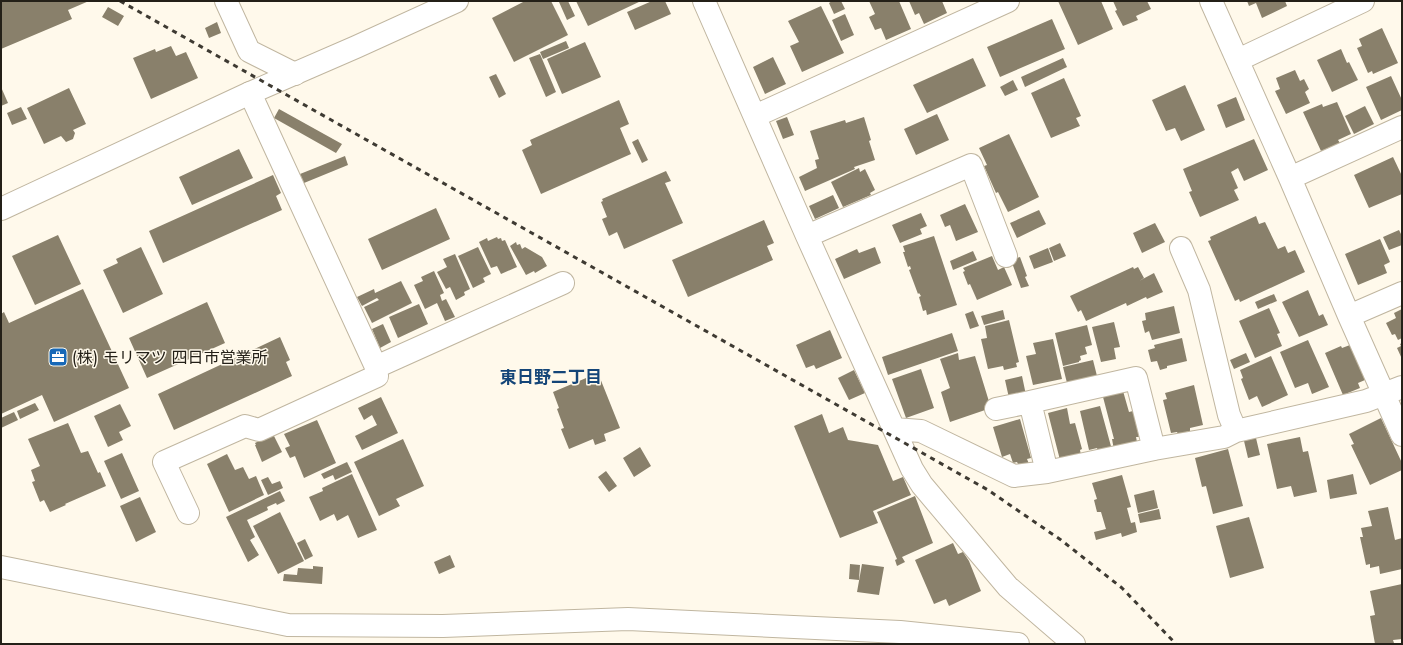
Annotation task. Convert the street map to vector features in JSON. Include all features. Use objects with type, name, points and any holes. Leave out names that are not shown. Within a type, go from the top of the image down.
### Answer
[{"type":"street","points":[[226,1],[249,50],[294,74]]},
{"type":"street","points":[[1,209],[250,93],[457,1]]},
{"type":"street","points":[[704,1],[807,236],[912,468],[922,485],[1008,587],[1074,644]]},
{"type":"street","points":[[755,116],[1008,1]]},
{"type":"street","points":[[1211,1],[1290,178],[1349,316],[1393,391],[1402,435]]},
{"type":"street","points":[[1238,60],[1363,1]]},
{"type":"street","points":[[188,512],[164,462],[245,426],[259,430],[377,376],[376,367],[250,93]]},
{"type":"street","points":[[1290,178],[1402,127]]},
{"type":"street","points":[[807,236],[970,165],[1006,256]]},
{"type":"street","points":[[1181,248],[1199,290],[1229,415],[1236,431]]},
{"type":"street","points":[[376,367],[563,283]]},
{"type":"street","points":[[1349,316],[1402,293]]},
{"type":"street","points":[[996,409],[1136,378],[1154,450]]},
{"type":"street","points":[[894,429],[921,431],[1014,476],[1046,472],[1224,437],[1236,431],[1366,401],[1393,391]]},
{"type":"street","points":[[1030,402],[1046,472]]},
{"type":"street","points":[[1,567],[288,625],[443,626],[628,619],[900,632],[1018,644]]},
{"type":"building","points":[[1,1],[89,1],[68,10],[72,19],[1,49]]},
{"type":"building","points":[[525,1],[551,1],[568,35],[514,62],[492,18]]},
{"type":"building","points":[[568,1],[575,16],[567,20],[559,2]]},
{"type":"building","points":[[576,1],[641,1],[588,26]]},
{"type":"building","points":[[652,1],[665,1],[671,14],[635,30],[627,12]]},
{"type":"building","points":[[832,1],[841,1],[845,9],[834,14],[829,3]]},
{"type":"building","points":[[869,1],[899,1],[911,29],[886,40],[881,28],[875,30],[869,17],[875,14]]},
{"type":"building","points":[[909,1],[942,1],[947,13],[924,24],[919,13],[915,15]]},
{"type":"building","points":[[1058,1],[1101,1],[1113,29],[1078,45]]},
{"type":"building","points":[[1113,1],[1147,1],[1151,9],[1136,16],[1138,20],[1123,26],[1115,11],[1117,10]]},
{"type":"building","points":[[1247,1],[1285,1],[1287,6],[1262,18],[1256,3],[1249,6]]},
{"type":"building","points":[[821,6],[844,53],[802,72],[790,46],[799,42],[788,21]]},
{"type":"building","points":[[108,7],[124,16],[118,26],[102,17]]},
{"type":"building","points":[[845,14],[854,35],[841,41],[832,20]]},
{"type":"building","points":[[1052,19],[1065,49],[1000,77],[987,47]]},
{"type":"building","points":[[217,22],[221,33],[209,38],[205,28]]},
{"type":"building","points":[[1382,28],[1398,63],[1373,74],[1372,71],[1368,73],[1357,48],[1362,46],[1359,39]]},
{"type":"building","points":[[566,41],[569,48],[543,59],[540,52]]},
{"type":"building","points":[[585,42],[601,77],[562,94],[547,59]]},
{"type":"building","points":[[171,46],[176,56],[186,52],[198,78],[151,99],[133,58],[155,49],[156,52]]},
{"type":"building","points":[[1341,49],[1347,63],[1349,62],[1358,80],[1332,92],[1317,60]]},
{"type":"building","points":[[540,54],[556,92],[546,97],[529,58]]},
{"type":"building","points":[[773,57],[786,84],[765,94],[753,67]]},
{"type":"building","points":[[973,58],[986,86],[927,113],[913,85]]},
{"type":"building","points":[[1063,58],[1067,67],[1025,87],[1021,77]]},
{"type":"building","points":[[1295,70],[1300,81],[1304,79],[1309,89],[1305,92],[1310,103],[1286,114],[1275,91],[1280,89],[1276,78]]},
{"type":"building","points":[[496,74],[506,94],[499,98],[489,77]]},
{"type":"building","points":[[1391,76],[1402,100],[1402,110],[1381,120],[1366,87]]},
{"type":"building","points":[[1064,78],[1081,116],[1076,118],[1080,126],[1051,138],[1031,93]]},
{"type":"building","points":[[1013,80],[1018,90],[1005,96],[1000,87]]},
{"type":"building","points":[[1185,85],[1205,130],[1181,141],[1175,128],[1166,131],[1152,100]]},
{"type":"building","points":[[1,87],[8,103],[1,106]]},
{"type":"building","points":[[69,88],[86,124],[73,130],[75,133],[73,139],[66,142],[61,136],[44,144],[27,108]]},
{"type":"building","points":[[1236,97],[1245,120],[1226,128],[1217,105]]},
{"type":"building","points":[[619,100],[629,124],[620,128],[631,154],[541,194],[522,150],[532,145],[530,140]]},
{"type":"building","points":[[1337,102],[1351,134],[1338,140],[1340,143],[1321,151],[1303,112],[1322,104],[1323,107]]},
{"type":"building","points":[[1365,106],[1374,124],[1354,134],[1345,116]]},
{"type":"building","points":[[21,107],[27,119],[12,125],[7,113]]},
{"type":"building","points":[[279,109],[342,144],[336,153],[274,118]]},
{"type":"building","points":[[937,114],[949,140],[916,155],[904,129]]},
{"type":"building","points":[[787,117],[794,135],[783,139],[776,121]]},
{"type":"building","points":[[864,117],[875,160],[854,167],[855,169],[805,191],[799,177],[817,168],[815,160],[819,159],[810,131],[845,120],[846,123]]},
{"type":"building","points":[[1009,134],[1039,197],[1008,212],[998,192],[996,193],[984,166],[987,165],[979,148]]},
{"type":"building","points":[[638,139],[648,160],[642,163],[632,142]]},
{"type":"building","points":[[1254,139],[1268,170],[1244,181],[1238,168],[1231,172],[1238,188],[1234,190],[1239,200],[1200,217],[1189,192],[1192,191],[1183,169]]},
{"type":"building","points":[[239,149],[253,178],[192,205],[179,177]]},
{"type":"building","points":[[345,156],[348,165],[304,183],[300,174]]},
{"type":"building","points":[[1393,157],[1402,176],[1402,194],[1369,208],[1354,175]]},
{"type":"building","points":[[859,168],[860,172],[865,169],[875,190],[870,193],[871,195],[843,207],[831,182]]},
{"type":"building","points":[[666,171],[671,181],[665,183],[683,223],[624,249],[617,232],[609,236],[602,219],[607,217],[601,202],[603,201],[602,199]]},
{"type":"building","points":[[273,175],[281,193],[276,196],[282,210],[163,263],[149,231]]},
{"type":"building","points":[[833,195],[839,208],[815,219],[809,206]]},
{"type":"building","points":[[965,204],[978,232],[956,241],[950,225],[945,227],[940,215]]},
{"type":"building","points":[[436,208],[450,239],[382,270],[368,239]]},
{"type":"building","points":[[1039,210],[1046,224],[1017,238],[1010,223]]},
{"type":"building","points":[[921,213],[927,226],[920,229],[922,234],[900,243],[892,225]]},
{"type":"building","points":[[1256,216],[1259,224],[1265,222],[1278,249],[1285,246],[1288,253],[1295,250],[1305,272],[1240,302],[1239,299],[1235,301],[1208,241],[1211,240],[1210,237]]},
{"type":"building","points":[[764,220],[774,243],[767,246],[773,260],[688,297],[672,260]]},
{"type":"building","points":[[1155,223],[1165,242],[1142,253],[1133,233]]},
{"type":"building","points":[[1399,230],[1402,236],[1402,245],[1389,250],[1383,237]]},
{"type":"building","points":[[58,235],[81,284],[35,305],[12,256]]},
{"type":"building","points":[[934,236],[957,305],[927,315],[926,310],[923,311],[919,297],[921,296],[919,293],[918,294],[909,270],[911,269],[910,266],[908,267],[903,252],[905,252],[903,246]]},
{"type":"building","points":[[497,237],[498,239],[501,238],[502,241],[505,240],[517,267],[501,274],[497,266],[491,268],[479,242],[487,238],[488,241]]},
{"type":"building","points":[[1380,239],[1390,262],[1384,265],[1387,273],[1358,285],[1345,254]]},
{"type":"building","points":[[516,242],[517,245],[520,244],[522,249],[525,247],[542,257],[547,266],[535,273],[534,271],[526,275],[510,246]]},
{"type":"building","points":[[1060,243],[1066,256],[1054,261],[1049,248]]},
{"type":"building","points":[[141,247],[163,294],[123,313],[103,270],[118,263],[116,259]]},
{"type":"building","points":[[478,247],[491,274],[483,278],[485,282],[473,288],[458,256]]},
{"type":"building","points":[[875,247],[881,263],[844,279],[835,259],[857,249],[859,253]]},
{"type":"building","points":[[1048,248],[1053,262],[1034,269],[1029,256]]},
{"type":"building","points":[[973,251],[977,260],[953,270],[950,261]]},
{"type":"building","points":[[455,254],[470,289],[464,292],[465,295],[456,300],[450,287],[446,289],[437,272],[447,267],[443,259]]},
{"type":"building","points":[[992,256],[998,270],[1004,267],[1012,285],[977,300],[970,284],[968,285],[963,268]]},
{"type":"building","points":[[1020,257],[1029,286],[1021,288],[1011,260]]},
{"type":"building","points":[[1133,267],[1134,269],[1138,267],[1144,278],[1139,281],[1154,273],[1163,292],[1147,299],[1146,297],[1127,306],[1126,303],[1086,321],[1081,310],[1078,312],[1070,296]]},
{"type":"building","points":[[434,271],[444,293],[440,295],[442,301],[446,299],[455,317],[445,321],[437,303],[425,309],[414,285],[423,281],[421,277]]},
{"type":"building","points":[[401,281],[412,303],[372,323],[364,307],[379,300],[377,298],[362,306],[357,297],[374,289],[375,293]]},
{"type":"building","name":"(株) モリマツ 四日市営業所","points":[[83,289],[129,388],[54,422],[42,395],[1,414],[1,314],[4,312],[9,323]]},
{"type":"building","points":[[1308,290],[1319,316],[1323,314],[1328,325],[1299,337],[1282,302]]},
{"type":"building","points":[[1274,294],[1277,301],[1258,309],[1255,302]]},
{"type":"building","points":[[207,302],[225,343],[147,378],[129,338]]},
{"type":"building","points":[[419,304],[428,324],[398,338],[389,317]]},
{"type":"building","points":[[1174,306],[1180,333],[1152,340],[1149,331],[1145,333],[1142,321],[1146,320],[1145,313]]},
{"type":"building","points":[[1269,308],[1280,333],[1277,334],[1282,346],[1255,358],[1239,321]]},
{"type":"building","points":[[1402,309],[1402,338],[1398,340],[1395,334],[1392,335],[1386,323],[1396,318],[1394,313]]},
{"type":"building","points":[[1003,310],[1005,319],[984,325],[981,316]]},
{"type":"building","points":[[973,311],[979,326],[970,329],[965,314]]},
{"type":"building","points":[[1009,320],[1019,362],[1016,363],[1017,367],[1004,370],[1003,366],[988,369],[981,339],[987,338],[985,326]]},
{"type":"building","points":[[1114,322],[1120,347],[1114,348],[1116,359],[1101,362],[1092,327]]},
{"type":"building","points":[[383,324],[391,342],[380,348],[372,329]]},
{"type":"building","points":[[1087,325],[1092,345],[1085,347],[1087,354],[1080,356],[1081,360],[1079,362],[1063,366],[1055,333]]},
{"type":"building","points":[[830,330],[842,358],[816,369],[814,365],[806,368],[796,345]]},
{"type":"building","points":[[952,333],[958,351],[888,375],[882,357]]},
{"type":"building","points":[[280,337],[290,360],[286,362],[292,376],[174,430],[158,394]]},
{"type":"building","points":[[1182,338],[1187,361],[1167,366],[1167,368],[1160,370],[1157,361],[1151,362],[1148,350],[1155,348],[1154,345]]},
{"type":"building","points":[[1053,339],[1062,379],[1033,385],[1026,356],[1036,354],[1033,343]]},
{"type":"building","points":[[1308,340],[1329,387],[1312,394],[1308,383],[1295,388],[1280,352]]},
{"type":"building","points":[[1402,343],[1402,359],[1397,348],[1401,346],[1400,344]]},
{"type":"building","points":[[1350,345],[1365,380],[1358,383],[1360,388],[1343,395],[1325,353],[1341,346],[1342,348]]},
{"type":"building","points":[[958,353],[959,360],[975,356],[991,408],[950,422],[941,392],[950,388],[940,359]]},
{"type":"building","points":[[1246,353],[1250,362],[1234,369],[1230,360]]},
{"type":"building","points":[[1271,356],[1288,395],[1262,407],[1257,396],[1249,400],[1241,379],[1243,378],[1240,370]]},
{"type":"building","points":[[1093,360],[1097,376],[1067,383],[1063,367]]},
{"type":"building","points":[[921,369],[934,408],[906,418],[892,379]]},
{"type":"building","points":[[854,370],[865,393],[849,400],[838,378]]},
{"type":"building","points":[[598,373],[620,428],[604,434],[606,441],[595,445],[593,439],[569,449],[561,429],[564,428],[553,392]]},
{"type":"building","points":[[1022,376],[1026,395],[1009,398],[1005,380]]},
{"type":"building","points":[[1194,385],[1203,425],[1190,428],[1190,431],[1178,434],[1177,432],[1171,433],[1163,400],[1167,399],[1165,393]]},
{"type":"building","points":[[1123,391],[1129,412],[1133,411],[1139,437],[1136,437],[1137,442],[1114,450],[1112,439],[1114,439],[1103,397]]},
{"type":"building","points":[[381,397],[398,433],[362,450],[355,436],[377,425],[372,415],[364,420],[358,408]]},
{"type":"building","points":[[35,403],[39,410],[20,419],[17,411]]},
{"type":"building","points":[[120,404],[131,426],[119,432],[123,440],[108,447],[94,416]]},
{"type":"building","points":[[1100,406],[1112,450],[1099,454],[1097,448],[1089,450],[1080,411]]},
{"type":"building","points":[[1067,408],[1070,424],[1075,423],[1082,449],[1080,450],[1081,455],[1060,460],[1048,413]]},
{"type":"building","points":[[14,412],[18,420],[1,428],[1,418]]},
{"type":"building","points":[[822,414],[829,433],[843,427],[848,440],[878,445],[893,481],[903,477],[911,495],[873,511],[878,523],[840,538],[794,426]]},
{"type":"building","points":[[1381,418],[1402,463],[1402,470],[1370,485],[1351,445],[1354,444],[1349,434]]},
{"type":"building","points":[[1020,419],[1031,458],[1027,459],[1029,464],[1019,466],[1017,462],[1013,463],[1010,454],[1002,457],[993,427]]},
{"type":"building","points":[[317,420],[336,463],[304,478],[295,456],[290,458],[285,448],[290,446],[284,434]]},
{"type":"building","points":[[68,423],[81,453],[88,451],[106,486],[50,512],[44,500],[40,502],[32,482],[35,481],[31,470],[40,466],[28,439]]},
{"type":"building","points":[[273,434],[282,452],[262,462],[255,443]]},
{"type":"building","points":[[1300,437],[1303,452],[1308,451],[1317,492],[1294,497],[1291,486],[1277,489],[1267,444]]},
{"type":"building","points":[[1256,438],[1260,455],[1248,458],[1244,441]]},
{"type":"building","points":[[403,439],[424,486],[396,499],[400,506],[379,516],[354,462]]},
{"type":"building","points":[[640,447],[651,466],[634,477],[623,458]]},
{"type":"building","points":[[1228,449],[1243,506],[1213,514],[1206,486],[1202,487],[1195,458]]},
{"type":"building","points":[[122,453],[139,491],[121,499],[104,461]]},
{"type":"building","points":[[227,454],[235,470],[243,467],[249,479],[256,476],[264,495],[229,512],[207,464]]},
{"type":"building","points":[[347,462],[352,472],[335,480],[333,475],[324,479],[321,474]]},
{"type":"building","points":[[606,471],[617,486],[609,492],[598,477]]},
{"type":"building","points":[[352,474],[377,530],[358,538],[348,515],[337,521],[334,514],[320,521],[309,497],[323,491],[322,488]]},
{"type":"building","points":[[1353,474],[1357,494],[1330,499],[1327,480]]},
{"type":"building","points":[[1122,475],[1131,507],[1127,508],[1131,523],[1135,522],[1137,532],[1122,537],[1121,533],[1096,540],[1094,532],[1106,529],[1101,512],[1097,512],[1094,500],[1097,499],[1092,483]]},
{"type":"building","points":[[268,477],[272,484],[280,481],[283,488],[268,495],[261,480]]},
{"type":"building","points":[[1154,490],[1158,508],[1138,513],[1134,495]]},
{"type":"building","points":[[280,491],[285,501],[277,505],[276,503],[267,507],[268,510],[247,520],[255,537],[250,540],[259,555],[248,562],[226,517]]},
{"type":"building","points":[[915,496],[933,543],[902,557],[905,562],[897,566],[895,560],[897,559],[877,512]]},
{"type":"building","points":[[140,497],[156,532],[136,542],[120,506]]},
{"type":"building","points":[[1388,507],[1395,540],[1402,538],[1402,569],[1380,574],[1379,566],[1370,568],[1370,564],[1366,565],[1360,537],[1363,537],[1361,528],[1372,526],[1368,511]]},
{"type":"building","points":[[1159,509],[1161,519],[1140,523],[1138,514]]},
{"type":"building","points":[[280,512],[304,561],[278,574],[253,526]]},
{"type":"building","points":[[1249,517],[1264,568],[1230,578],[1216,526]]},
{"type":"building","points":[[305,539],[313,556],[305,560],[297,543]]},
{"type":"building","points":[[953,543],[958,554],[963,552],[969,561],[981,591],[949,606],[946,599],[934,604],[915,560]]},
{"type":"building","points":[[450,555],[455,567],[439,574],[434,562]]},
{"type":"building","points":[[850,564],[860,565],[859,580],[849,579]]},
{"type":"building","points":[[862,564],[884,567],[879,595],[857,592]]},
{"type":"building","points":[[313,566],[323,567],[322,584],[283,581],[284,574],[297,575],[298,568],[313,569]]},
{"type":"building","points":[[1402,584],[1402,639],[1393,640],[1394,643],[1375,644],[1370,616],[1375,615],[1370,591]]},
{"type":"railway","points":[[120,1],[988,490],[1061,540],[1122,588],[1176,644]]},
{"type":"place","name":"(株) モリマツ 四日市営業所","points":[[58,357]]},
{"type":"district","name":"東日野二丁目","points":[[551,377]]}]
